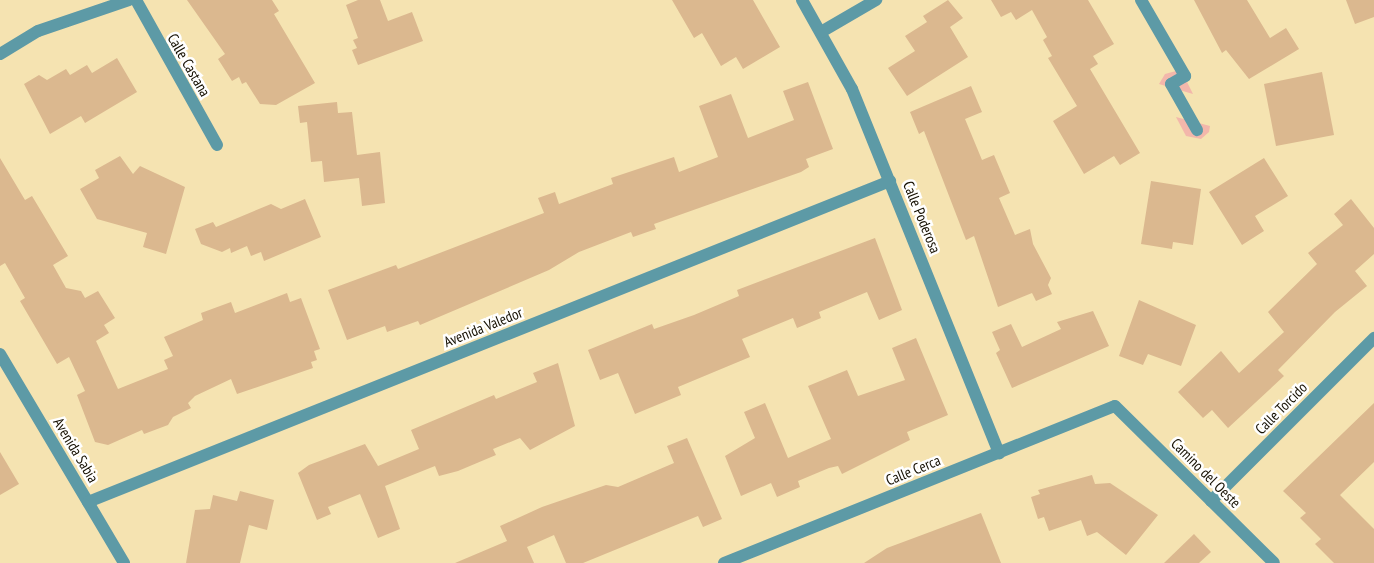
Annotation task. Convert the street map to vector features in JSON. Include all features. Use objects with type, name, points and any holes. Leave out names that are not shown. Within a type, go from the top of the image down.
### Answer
[{"type":"street","points":[[0,54],[38,32],[129,0]]},
{"type":"street","name":"Calle Castana","points":[[136,0],[217,145]]},
{"type":"street","name":"Calle Poderosa","points":[[802,0],[852,89],[999,453]]},
{"type":"street","points":[[821,32],[876,0]]},
{"type":"street","points":[[1141,0],[1185,76],[1171,84],[1198,130]]},
{"type":"street","name":"Avenida Valedor","points":[[88,502],[890,181]]},
{"type":"street","name":"Calle Torcido","points":[[1211,501],[1374,338]]},
{"type":"street","name":"Avenida Sabia","points":[[0,354],[124,563]]},
{"type":"street","name":"Calle Cerca","points":[[724,563],[1115,406]]},
{"type":"street","name":"Camino del Oeste","points":[[1115,406],[1274,563]]},
{"type":"shaded area","points":[[1176,71],[1183,74],[1193,94],[1159,84],[1165,74]]},
{"type":"shaded area","points":[[1176,117],[1210,126],[1209,132],[1201,139],[1186,136]]},
{"type":"building","points":[[187,0],[272,0],[279,11],[274,14],[315,83],[276,105],[260,104],[246,82],[242,84],[239,77],[232,81],[218,59],[225,54]]},
{"type":"building","points":[[358,0],[380,0],[388,21],[412,12],[423,41],[358,65],[352,50],[357,48],[353,40],[358,38],[346,5]]},
{"type":"building","points":[[672,0],[753,0],[780,47],[743,69],[736,57],[721,66],[702,33],[694,38]]},
{"type":"building","points":[[948,0],[963,18],[950,27],[968,57],[907,96],[888,68],[915,51],[905,36],[927,22],[923,16]]},
{"type":"building","points":[[991,0],[1088,0],[1114,44],[1093,56],[1098,64],[1090,69],[1140,153],[1120,165],[1114,156],[1084,174],[1053,121],[1077,106],[1048,58],[1052,56],[1043,40],[1047,37],[1032,10],[1016,20],[1011,12],[1001,17]]},
{"type":"building","points":[[1194,0],[1247,0],[1270,38],[1286,28],[1299,49],[1249,79],[1226,50],[1222,53]]},
{"type":"building","points":[[1346,0],[1374,0],[1374,17],[1355,24]]},
{"type":"building","points":[[117,58],[137,92],[85,123],[81,116],[50,134],[24,84],[39,75],[47,80],[66,69],[70,75],[87,65],[92,73]]},
{"type":"building","points":[[1322,72],[1334,135],[1276,146],[1264,84]]},
{"type":"building","points":[[808,82],[833,149],[806,159],[809,167],[801,172],[654,224],[656,229],[633,237],[631,232],[579,252],[549,270],[420,325],[418,321],[387,332],[385,326],[347,340],[328,290],[396,265],[398,269],[544,213],[538,198],[555,192],[559,204],[613,184],[611,178],[674,157],[679,172],[718,157],[699,106],[731,94],[748,138],[794,120],[783,91]]},
{"type":"building","points":[[971,86],[982,112],[965,119],[982,160],[994,155],[1010,193],[999,198],[1015,235],[1030,229],[1033,244],[1051,278],[1048,285],[1052,294],[1036,301],[1032,293],[998,307],[974,236],[966,240],[924,131],[919,134],[910,112]]},
{"type":"building","points":[[337,102],[338,113],[352,112],[357,155],[380,152],[385,203],[362,206],[359,178],[324,182],[322,161],[311,162],[307,122],[300,123],[298,106]]},
{"type":"building","points":[[120,156],[133,174],[140,166],[185,187],[166,254],[143,247],[147,233],[97,219],[80,189],[99,178],[95,170]]},
{"type":"building","points":[[0,158],[25,200],[32,196],[68,256],[53,265],[66,288],[81,291],[85,298],[98,291],[115,318],[104,325],[109,333],[96,341],[118,389],[168,369],[164,360],[173,356],[164,337],[203,320],[201,313],[231,302],[235,313],[287,293],[290,302],[301,298],[320,349],[314,351],[317,360],[311,362],[313,368],[237,394],[231,379],[195,396],[188,403],[191,408],[173,417],[168,425],[144,434],[142,430],[108,445],[95,442],[77,395],[85,391],[69,357],[57,364],[20,301],[25,298],[5,263],[0,266]]},
{"type":"building","points":[[1264,158],[1288,196],[1255,216],[1264,231],[1242,245],[1209,192]]},
{"type":"building","points":[[1151,181],[1201,189],[1193,245],[1173,242],[1172,249],[1141,244]]},
{"type":"building","points":[[305,199],[321,237],[264,261],[261,252],[251,256],[247,246],[231,253],[230,248],[222,252],[201,244],[195,229],[213,222],[216,227],[271,204],[281,209]]},
{"type":"building","points":[[1351,199],[1374,228],[1374,254],[1355,271],[1367,286],[1335,312],[1278,370],[1284,376],[1228,428],[1212,410],[1203,418],[1178,392],[1221,351],[1239,373],[1284,332],[1268,312],[1317,264],[1308,253],[1343,225],[1334,214]]},
{"type":"building","points":[[875,238],[902,310],[879,320],[867,292],[819,312],[821,318],[797,328],[793,318],[742,339],[750,357],[678,387],[681,395],[635,414],[618,373],[600,380],[588,350],[652,324],[654,329],[694,315],[739,296],[737,290]]},
{"type":"building","points":[[1139,300],[1196,325],[1181,366],[1148,354],[1143,365],[1119,356]]},
{"type":"building","points":[[1093,311],[1109,346],[1012,388],[996,353],[1000,350],[992,332],[1011,324],[1022,347],[1061,329],[1057,322]]},
{"type":"building","points":[[916,338],[948,415],[907,432],[910,440],[842,474],[838,466],[798,481],[800,487],[777,497],[771,483],[741,496],[725,456],[755,438],[744,412],[765,403],[788,458],[831,439],[808,386],[847,370],[858,396],[905,380],[892,348]]},
{"type":"building","points":[[558,363],[575,426],[530,450],[520,438],[493,449],[496,455],[458,471],[439,476],[435,466],[385,486],[400,529],[378,538],[360,494],[328,507],[331,514],[317,520],[298,473],[309,465],[365,444],[378,466],[419,449],[411,430],[494,395],[496,399],[537,382],[533,373]]},
{"type":"building","points":[[1374,403],[1374,462],[1340,495],[1374,529],[1374,563],[1334,563],[1315,544],[1321,539],[1300,518],[1306,513],[1283,491]]},
{"type":"building","points":[[687,438],[722,519],[703,527],[698,516],[583,563],[566,563],[554,535],[527,547],[534,563],[455,563],[507,541],[500,526],[542,507],[606,485],[618,487],[674,463],[667,446]]},
{"type":"building","points":[[0,452],[19,484],[0,495]]},
{"type":"building","points":[[1092,475],[1095,484],[1110,483],[1158,515],[1126,555],[1097,532],[1087,536],[1081,520],[1049,531],[1044,517],[1038,519],[1031,497],[1040,494],[1038,490]]},
{"type":"building","points":[[240,491],[274,500],[267,530],[249,525],[240,563],[186,563],[195,510],[210,509],[213,495],[237,501]]},
{"type":"building","points":[[981,513],[1001,563],[864,563],[887,548]]},
{"type":"building","points":[[1194,534],[1211,552],[1199,563],[1164,563]]}]
